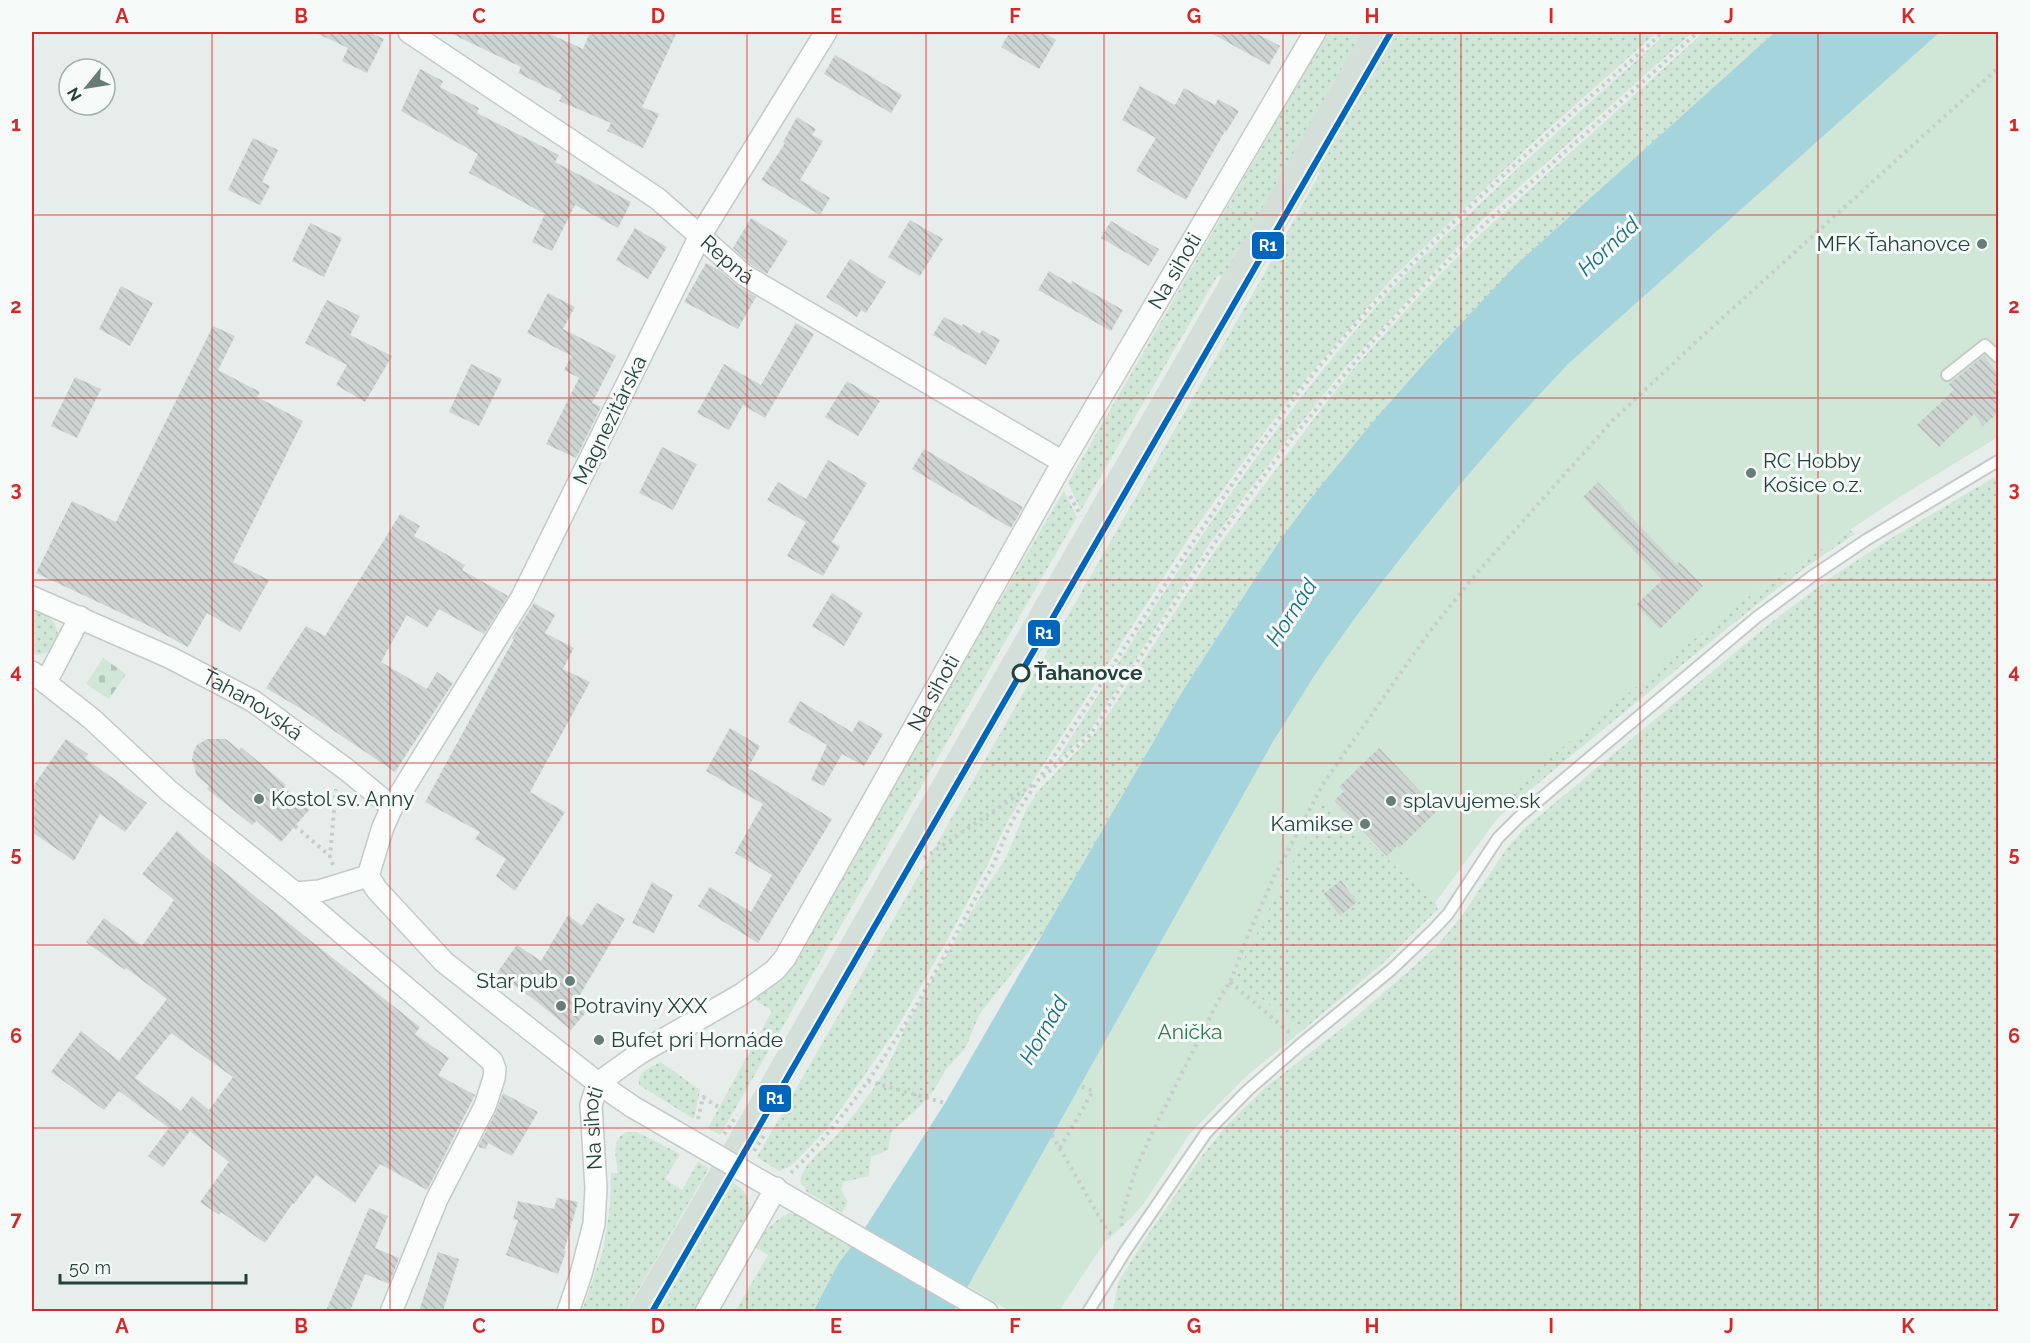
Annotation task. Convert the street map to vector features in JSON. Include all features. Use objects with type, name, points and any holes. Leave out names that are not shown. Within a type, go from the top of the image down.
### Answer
[{"type":"street","name":"Repná","points":[[409,32],[658,199],[744,275],[1063,462]]},
{"type":"street","name":"Magnezitárska","points":[[392,807],[522,597],[700,236],[826,32]]},
{"type":"street","name":"Na sihoti","points":[[568,1311],[581,1274],[594,1224],[596,1188],[591,1105],[598,1083],[640,1053],[742,994],[775,970],[785,958],[1063,462],[1315,32]]},
{"type":"street","name":"Ťahanovská","points":[[32,597],[171,658],[253,701],[347,770],[392,807]]},
{"type":"street","points":[[80,618],[39,677],[92,719],[170,791],[295,893],[492,1061],[495,1069],[494,1078],[485,1106],[437,1199],[391,1311]]},
{"type":"street","points":[[368,876],[382,827],[392,807]]},
{"type":"street","points":[[368,876],[382,896],[444,962],[598,1083],[633,1107],[987,1311]]},
{"type":"street","points":[[295,893],[319,891],[368,876]]},
{"type":"street","points":[[706,1311],[776,1188]]},
{"type":"lane","points":[[1947,375],[1985,345],[1998,357]]},
{"type":"lane","points":[[1088,1311],[1126,1250],[1206,1134],[1247,1091],[1391,970],[1434,929],[1448,914],[1498,838],[1519,817],[1757,617],[1866,540],[1998,460]]},
{"type":"path","points":[[776,1188],[821,1144],[868,1081],[924,992],[988,876],[1012,822],[1200,530],[1296,396],[1349,332],[1433,242],[1663,32]]},
{"type":"path","points":[[924,858],[1037,782],[1090,735],[1225,528],[1290,441],[1365,350],[1425,284],[1485,224],[1698,32]]},
{"type":"path","points":[[1121,1219],[1135,1171],[1229,982],[1275,875],[1323,784],[1430,631],[1476,574],[1613,420],[1697,340],[1998,68]]},
{"type":"path","points":[[1076,507],[1081,516]]},
{"type":"path","points":[[296,826],[330,856],[338,781],[347,770]]},
{"type":"path","points":[[1229,982],[1302,1043]]},
{"type":"path","points":[[868,1081],[945,1103]]},
{"type":"path","points":[[1060,1149],[1093,1091],[1080,1086]]},
{"type":"path","points":[[696,1125],[703,1097],[718,1107]]},
{"type":"path","points":[[1052,1135],[1107,1230],[1126,1250]]},
{"type":"shaded area","points":[[1362,32],[1399,32],[659,1311],[626,1312],[727,1140]]},
{"type":"green space","points":[[1328,32],[1362,32],[1223,277],[1218,275],[1081,510],[1068,483]]},
{"type":"green space","points":[[1399,32],[1657,32],[1528,147],[1394,276],[1269,426],[1195,528],[1006,824],[987,866],[895,1031],[827,1129],[791,1166],[779,1171],[757,1157],[1268,267],[1320,173],[1318,171]]},
{"type":"green space","points":[[1668,32],[1693,32],[1481,221],[1345,368],[1281,448],[1210,543],[1089,732],[1056,762],[1217,513],[1304,393],[1351,336],[1429,251]]},
{"type":"green space","points":[[1704,32],[1775,32],[1518,263],[1278,543],[1182,692],[1044,932],[979,1015],[965,1049],[946,1069],[934,1090],[919,1107],[891,1132],[888,1150],[871,1157],[869,1176],[843,1182],[841,1190],[848,1202],[842,1213],[807,1192],[800,1181],[805,1169],[834,1138],[875,1087],[904,1029],[983,892],[1005,860],[1026,810],[1038,791],[1093,735],[1214,552],[1325,404],[1420,295],[1476,238]]},
{"type":"green space","name":"Anička","points":[[1940,32],[1998,32],[1998,437],[1901,496],[1736,605],[1506,793],[1508,804],[1435,903],[1324,800],[1235,977],[1296,1027],[1303,1030],[1243,1079],[1190,1133],[1143,1204],[1104,1243],[1059,1311],[1010,1311],[968,1286],[1274,740],[1325,660],[1411,545],[1503,435],[1568,364]]},
{"type":"green space","points":[[1998,475],[1998,1311],[1113,1311],[1118,1283],[1143,1242],[1204,1153],[1227,1125],[1267,1086],[1349,1023],[1438,945],[1464,913],[1507,848],[1526,827],[1773,621],[1829,579],[1885,542]]},
{"type":"green space","points":[[1064,491],[1077,517],[720,1135],[708,1128],[772,1011],[753,998],[769,990],[792,966],[936,709]]},
{"type":"green space","points":[[1850,530],[1855,534],[1809,565],[1742,616],[1495,820],[1508,804],[1330,805],[1435,903],[1438,909],[1383,963],[1303,1030],[1296,1027],[1261,998],[1243,1079],[1190,1133],[1143,1204],[1130,1219],[1128,1197],[1326,785],[1736,605]],"holes":[[[1341,880],[1357,902],[1340,916],[1323,894]]]},
{"type":"green space","points":[[32,607],[52,620],[56,626],[57,641],[49,652],[32,654]]},
{"type":"green space","points":[[103,658],[126,674],[109,699],[86,684]]},
{"type":"green space","points":[[661,1062],[700,1090],[694,1119],[639,1085],[642,1073]]},
{"type":"green space","points":[[627,1132],[637,1132],[680,1154],[665,1179],[682,1190],[698,1162],[709,1168],[626,1311],[582,1311],[603,1251],[610,1206],[611,1173],[618,1173],[616,1144],[618,1139]]},
{"type":"green space","points":[[733,1183],[745,1194],[750,1210],[696,1311],[659,1312]]},
{"type":"green space","points":[[790,1213],[802,1217],[852,1246],[838,1264],[813,1311],[735,1312],[768,1255],[753,1246],[765,1231]]},
{"type":"water","name":"Hornád","points":[[1775,32],[1940,32],[1568,364],[1503,435],[1411,545],[1325,660],[1274,740],[954,1311],[813,1312],[838,1264],[863,1231],[945,1103],[1182,692],[1278,543],[1312,497],[1371,424],[1436,350],[1518,263]]},
{"type":"building","points":[[314,32],[369,32],[384,39],[367,73],[342,61],[348,48]]},
{"type":"building","points":[[448,32],[546,32],[583,49],[590,32],[677,32],[642,107],[659,114],[643,148],[607,131],[611,123],[559,101],[562,95],[518,73],[521,67]]},
{"type":"building","points":[[1010,32],[1043,32],[1056,40],[1039,69],[1001,47]]},
{"type":"building","points":[[1209,32],[1254,32],[1280,46],[1269,65]]},
{"type":"building","points":[[835,55],[902,95],[891,113],[824,74]]},
{"type":"building","points":[[420,69],[443,81],[440,87],[479,108],[477,113],[559,155],[555,162],[631,202],[618,228],[575,205],[552,251],[532,242],[545,214],[469,173],[478,154],[401,111]]},
{"type":"building","points":[[1140,86],[1175,105],[1184,88],[1215,105],[1218,99],[1239,111],[1186,200],[1136,171],[1156,138],[1122,120]]},
{"type":"building","points":[[797,117],[816,129],[812,135],[823,141],[800,180],[830,198],[820,215],[761,180],[785,143],[783,142]]},
{"type":"building","points":[[253,138],[278,150],[262,182],[270,186],[260,205],[228,190]]},
{"type":"building","points":[[751,218],[788,241],[767,274],[752,265],[733,248]]},
{"type":"building","points":[[910,220],[943,239],[920,276],[888,257]]},
{"type":"building","points":[[1111,221],[1159,249],[1149,266],[1101,238]]},
{"type":"building","points":[[310,223],[342,238],[324,277],[292,261]]},
{"type":"building","points":[[635,228],[667,247],[648,279],[616,260]]},
{"type":"building","points":[[850,259],[886,282],[866,313],[861,310],[857,317],[826,297]]},
{"type":"building","points":[[706,263],[756,297],[738,329],[684,302]]},
{"type":"building","points":[[1049,271],[1071,284],[1072,281],[1123,310],[1111,331],[1038,290]]},
{"type":"building","points":[[121,286],[153,303],[130,346],[99,329]]},
{"type":"building","points":[[548,293],[575,307],[563,329],[616,356],[592,403],[601,407],[576,458],[546,444],[579,378],[564,370],[572,356],[527,333]]},
{"type":"building","points":[[327,300],[360,316],[350,335],[392,356],[365,402],[336,385],[347,365],[305,343]]},
{"type":"building","points":[[944,317],[980,334],[982,330],[1000,340],[986,365],[933,335]]},
{"type":"building","points":[[796,323],[814,334],[765,418],[743,405],[729,430],[697,413],[724,364],[761,385]]},
{"type":"building","points":[[213,326],[235,336],[218,370],[260,392],[257,397],[303,421],[233,562],[269,580],[240,632],[207,613],[188,647],[147,625],[36,573],[72,501],[116,522]]},
{"type":"building","points":[[1984,356],[1998,374],[1998,413],[1983,426],[1974,414],[1939,447],[1917,425],[1954,390],[1949,384]]},
{"type":"building","points":[[471,364],[502,379],[479,426],[449,412]]},
{"type":"building","points":[[75,377],[101,389],[77,438],[51,426]]},
{"type":"building","points":[[847,381],[880,401],[858,436],[825,417]]},
{"type":"building","points":[[662,447],[697,464],[673,510],[639,493]]},
{"type":"building","points":[[924,449],[1023,507],[1011,528],[912,469]]},
{"type":"building","points":[[828,460],[867,483],[832,542],[840,547],[823,576],[787,556],[806,522],[767,500],[778,482],[806,499]]},
{"type":"building","points":[[1598,482],[1677,565],[1679,562],[1703,586],[1660,629],[1636,605],[1662,580],[1583,497]]},
{"type":"building","points":[[400,514],[420,526],[414,536],[465,565],[462,570],[508,596],[484,634],[439,609],[427,628],[407,615],[381,662],[427,689],[437,672],[453,683],[395,772],[266,688],[306,626],[325,636]]},
{"type":"building","points":[[832,593],[863,613],[844,646],[812,626]]},
{"type":"building","points":[[534,603],[555,615],[545,633],[574,648],[563,669],[590,682],[530,792],[565,812],[515,891],[496,876],[506,859],[475,839],[480,832],[425,802],[514,639],[512,638]]},
{"type":"building","points":[[800,701],[852,732],[859,720],[883,734],[864,766],[842,754],[824,786],[811,780],[827,745],[788,722]]},
{"type":"building","points":[[730,728],[760,746],[748,768],[832,819],[758,943],[698,906],[710,887],[751,912],[772,875],[735,853],[763,804],[706,771]]},
{"type":"building","points":[[66,739],[88,754],[85,758],[147,803],[125,832],[100,814],[74,861],[32,832],[32,788]]},
{"type":"building","name":"Kostol sv. Anny","points":[[207,739],[226,739],[239,750],[241,747],[286,785],[284,788],[310,809],[281,842],[256,821],[252,825],[207,789],[209,786],[197,776],[192,760],[194,750],[197,745]]},
{"type":"building","name":"splavujeme.sk","points":[[1379,748],[1438,810],[1399,848],[1397,846],[1387,856],[1334,801],[1344,791],[1339,787]]},
{"type":"building","points":[[177,831],[201,853],[420,1027],[415,1034],[449,1058],[438,1075],[475,1095],[427,1190],[380,1164],[355,1203],[316,1175],[265,1243],[221,1212],[219,1215],[200,1202],[229,1162],[190,1131],[163,1167],[148,1156],[169,1128],[119,1091],[104,1110],[51,1072],[81,1031],[119,1061],[167,999],[86,942],[104,918],[142,946],[174,900],[142,874]],"holes":[[[171,1033],[233,1077],[209,1110],[192,1096],[181,1111],[135,1078]]]},
{"type":"building","points":[[1341,880],[1357,902],[1340,916],[1323,894]]},
{"type":"building","points":[[652,882],[673,895],[654,933],[632,923]]},
{"type":"building","points":[[597,903],[625,919],[578,998],[591,1006],[571,1030],[497,973],[517,945],[541,961],[568,915],[582,926]]},
{"type":"building","points":[[503,1093],[538,1112],[512,1156],[488,1143],[486,1149],[478,1147]]},
{"type":"building","points":[[557,1198],[578,1202],[558,1274],[506,1255],[518,1220],[513,1219],[518,1201],[554,1209]]},
{"type":"building","points":[[369,1208],[388,1216],[375,1248],[399,1258],[389,1284],[365,1274],[350,1311],[326,1311]]},
{"type":"building","points":[[438,1252],[459,1259],[443,1311],[419,1311]]},
{"type":"transit line","name":"R1","points":[[652,1312],[1391,32]]},
{"type":"place","name":"MFK Ťahanovce","points":[[1982,244]]},
{"type":"place","name":"RC Hobby Košice o.z.","points":[[1751,473]]},
{"type":"place","name":"Ťahanovce","points":[[1021,673]]},
{"type":"place","name":"Kostol sv. Anny","points":[[259,799]]},
{"type":"place","name":"splavujeme.sk","points":[[1391,801]]},
{"type":"place","name":"Kamikse","points":[[1365,824]]},
{"type":"place","name":"Star pub","points":[[570,981]]},
{"type":"place","name":"Potraviny XXX","points":[[561,1006]]},
{"type":"place","name":"Bufet pri Hornáde","points":[[599,1040]]}]
